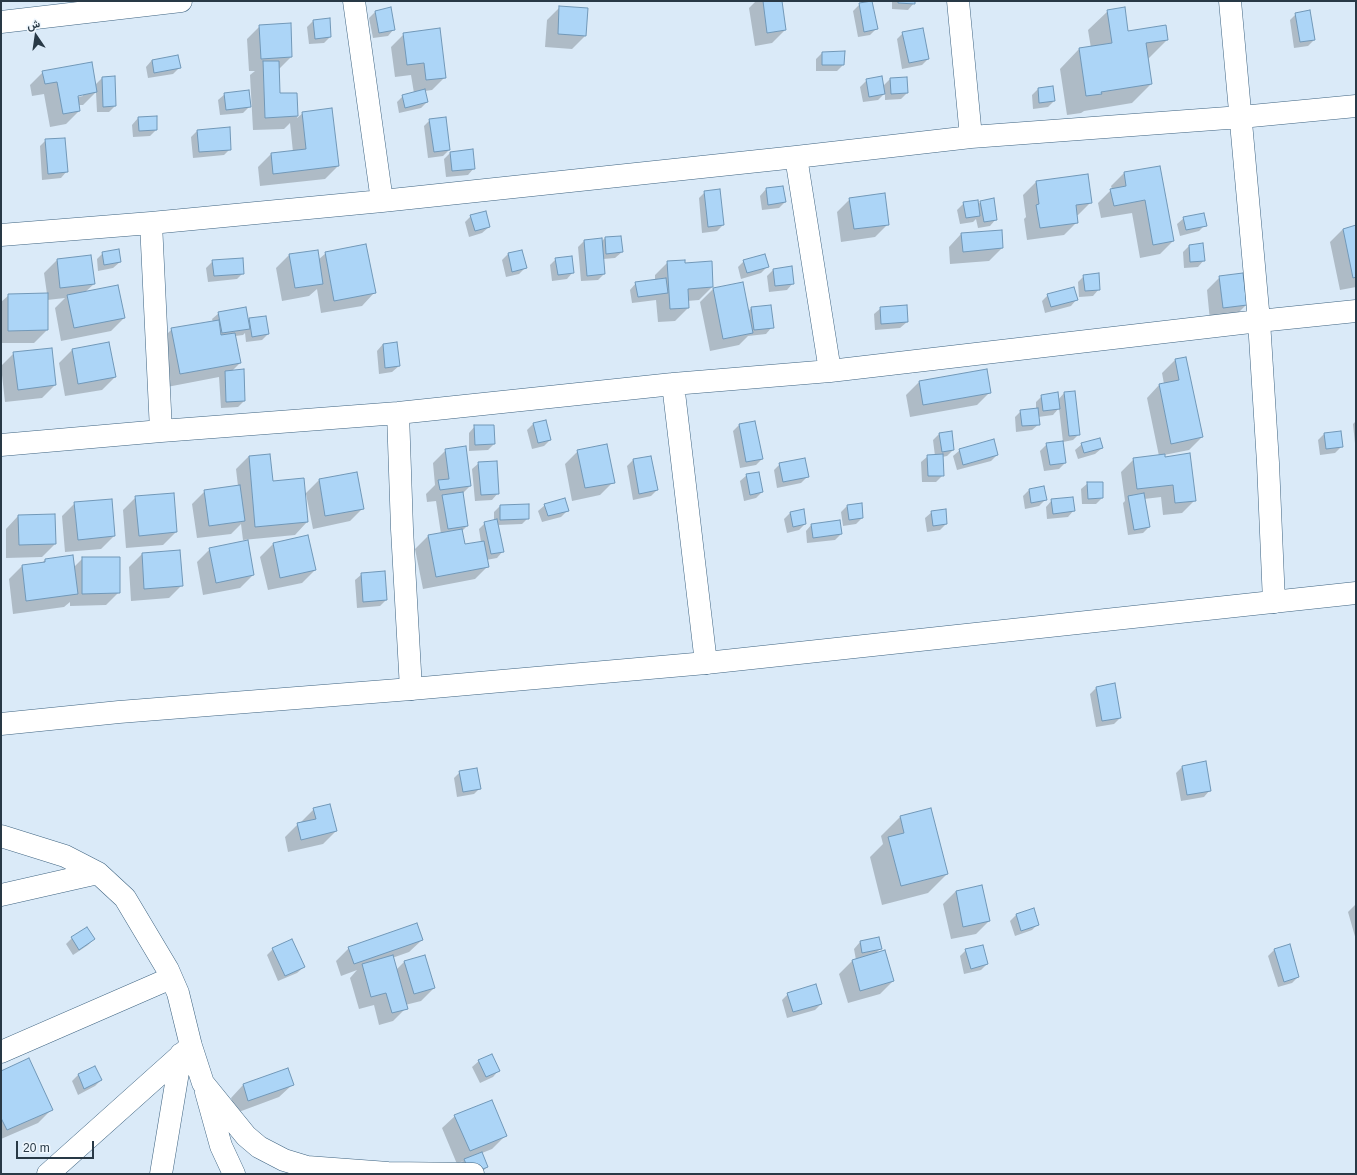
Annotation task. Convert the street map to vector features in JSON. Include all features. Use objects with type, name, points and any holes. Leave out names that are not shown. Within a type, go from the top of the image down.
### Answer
[{"type":"street","points":[[1,22],[111,5],[181,1]]},
{"type":"street","points":[[354,1],[382,201]]},
{"type":"street","points":[[958,1],[971,137]]},
{"type":"street","points":[[1230,1],[1259,321],[1268,463],[1274,602]]},
{"type":"street","points":[[1,236],[382,201],[971,137],[1241,118],[1356,106]]},
{"type":"street","points":[[796,157],[830,371]]},
{"type":"street","points":[[151,223],[160,431]]},
{"type":"street","points":[[1,445],[398,413],[673,384],[830,371],[1356,311]]},
{"type":"street","points":[[673,384],[706,663]]},
{"type":"street","points":[[398,413],[402,529],[411,689]]},
{"type":"street","points":[[1,724],[119,712],[411,689],[706,663],[1356,594]]},
{"type":"street","points":[[1,836],[65,856],[98,873],[125,898],[168,970],[178,993],[186,1050],[161,1174]]},
{"type":"street","points":[[1,895],[98,873]]},
{"type":"street","points":[[1,1052],[171,978]]},
{"type":"street","points":[[186,1050],[204,1083],[246,1136],[259,1147],[284,1160],[307,1167],[388,1173],[473,1174]]},
{"type":"street","points":[[48,1174],[186,1050]]},
{"type":"street","points":[[204,1083],[221,1146],[234,1174]]},
{"type":"building","points":[[763,1],[782,1],[786,30],[767,33]]},
{"type":"building","points":[[872,1],[878,29],[864,32],[859,3]]},
{"type":"building","points":[[898,1],[915,1],[915,4],[898,3]]},
{"type":"building","points":[[559,6],[588,8],[586,36],[558,34]]},
{"type":"building","points":[[391,7],[395,30],[379,33],[375,11]]},
{"type":"building","points":[[1125,7],[1128,31],[1166,25],[1168,40],[1146,43],[1152,84],[1101,92],[1102,94],[1086,96],[1079,48],[1112,43],[1107,10]]},
{"type":"building","points":[[1310,10],[1315,40],[1300,42],[1295,13]]},
{"type":"building","points":[[330,18],[331,37],[315,39],[313,20]]},
{"type":"building","points":[[291,23],[292,57],[261,59],[259,25]]},
{"type":"building","points":[[440,28],[446,78],[426,80],[424,63],[407,65],[403,33]]},
{"type":"building","points":[[923,28],[929,59],[909,63],[902,32]]},
{"type":"building","points":[[845,51],[844,65],[822,65],[822,52]]},
{"type":"building","points":[[178,55],[181,68],[154,73],[152,60]]},
{"type":"building","points":[[263,61],[279,61],[280,93],[297,93],[298,116],[265,118]]},
{"type":"building","points":[[92,62],[97,92],[78,96],[80,111],[63,114],[57,82],[45,84],[42,71]]},
{"type":"building","points":[[115,76],[116,106],[103,107],[102,77]]},
{"type":"building","points":[[882,76],[885,94],[869,97],[866,79]]},
{"type":"building","points":[[907,77],[908,93],[891,94],[890,78]]},
{"type":"building","points":[[1053,86],[1055,101],[1039,103],[1038,88]]},
{"type":"building","points":[[425,89],[428,102],[405,108],[402,95]]},
{"type":"building","points":[[249,90],[251,107],[226,110],[224,93]]},
{"type":"building","points":[[332,108],[339,166],[273,174],[271,153],[306,149],[302,112]]},
{"type":"building","points":[[157,116],[157,130],[139,131],[138,117]]},
{"type":"building","points":[[446,117],[450,150],[434,152],[429,119]]},
{"type":"building","points":[[230,127],[231,150],[199,152],[197,130]]},
{"type":"building","points":[[65,138],[68,172],[48,174],[45,139]]},
{"type":"building","points":[[473,149],[475,169],[452,171],[450,152]]},
{"type":"building","points":[[1160,166],[1174,241],[1153,245],[1145,200],[1114,206],[1110,189],[1126,186],[1124,172]]},
{"type":"building","points":[[1088,174],[1092,203],[1076,205],[1078,223],[1040,228],[1036,205],[1039,204],[1036,181]]},
{"type":"building","points":[[783,186],[786,202],[768,205],[766,188]]},
{"type":"building","points":[[720,189],[724,225],[708,227],[704,191]]},
{"type":"building","points":[[885,193],[889,225],[854,229],[849,198]]},
{"type":"building","points":[[994,198],[997,220],[984,222],[980,201]]},
{"type":"building","points":[[978,200],[980,216],[966,218],[963,202]]},
{"type":"building","points":[[486,211],[490,227],[475,231],[470,215]]},
{"type":"building","points":[[1204,213],[1207,226],[1186,230],[1183,217]]},
{"type":"building","points":[[1356,225],[1356,277],[1353,278],[1343,229]]},
{"type":"building","points":[[1002,230],[1003,248],[963,252],[961,233]]},
{"type":"building","points":[[621,236],[623,252],[606,254],[605,237]]},
{"type":"building","points":[[602,238],[605,274],[587,276],[584,240]]},
{"type":"building","points":[[1203,243],[1205,261],[1190,262],[1189,245]]},
{"type":"building","points":[[366,244],[376,293],[334,301],[325,252]]},
{"type":"building","points":[[119,249],[121,262],[104,265],[102,252]]},
{"type":"building","points":[[318,250],[323,284],[295,288],[289,254]]},
{"type":"building","points":[[522,250],[527,268],[512,272],[508,253]]},
{"type":"building","points":[[765,254],[769,267],[747,273],[743,260]]},
{"type":"building","points":[[91,255],[95,284],[60,288],[57,259]]},
{"type":"building","points":[[572,256],[574,273],[558,275],[555,258]]},
{"type":"building","points":[[243,258],[244,274],[214,276],[212,260]]},
{"type":"building","points":[[685,260],[685,263],[712,261],[713,287],[688,289],[689,308],[670,309],[667,261]]},
{"type":"building","points":[[792,266],[794,284],[775,286],[773,269]]},
{"type":"building","points":[[1099,273],[1100,290],[1085,291],[1083,275]]},
{"type":"building","points":[[1243,273],[1247,305],[1223,308],[1219,276]]},
{"type":"building","points":[[666,278],[668,293],[638,297],[635,282]]},
{"type":"building","points":[[743,282],[753,333],[723,339],[713,288]]},
{"type":"building","points":[[118,285],[125,318],[74,328],[67,295]]},
{"type":"building","points":[[1074,287],[1078,300],[1051,307],[1047,294]]},
{"type":"building","points":[[48,293],[48,330],[8,331],[8,294]]},
{"type":"building","points":[[771,305],[774,328],[754,330],[751,307]]},
{"type":"building","points":[[907,305],[908,322],[881,324],[880,307]]},
{"type":"building","points":[[246,307],[250,329],[222,333],[218,312]]},
{"type":"building","points":[[266,316],[269,334],[252,337],[249,318]]},
{"type":"building","points":[[219,320],[221,335],[235,333],[241,363],[180,374],[171,328]]},
{"type":"building","points":[[109,342],[116,377],[78,384],[72,349]]},
{"type":"building","points":[[397,342],[400,366],[385,368],[383,344]]},
{"type":"building","points":[[52,348],[56,385],[18,390],[13,352]]},
{"type":"building","points":[[1186,357],[1203,437],[1171,444],[1159,384],[1179,380],[1175,359]]},
{"type":"building","points":[[244,369],[245,401],[226,402],[225,371]]},
{"type":"building","points":[[987,369],[991,393],[923,405],[919,381]]},
{"type":"building","points":[[1075,391],[1080,435],[1069,436],[1064,392]]},
{"type":"building","points":[[1058,392],[1060,409],[1043,411],[1041,395]]},
{"type":"building","points":[[1038,408],[1040,425],[1022,426],[1020,410]]},
{"type":"building","points":[[546,420],[551,440],[538,443],[533,423]]},
{"type":"building","points":[[755,421],[763,459],[746,462],[739,424]]},
{"type":"building","points":[[474,425],[494,425],[495,444],[475,445]]},
{"type":"building","points":[[952,431],[954,450],[942,452],[939,433]]},
{"type":"building","points":[[1341,431],[1343,447],[1326,449],[1324,433]]},
{"type":"building","points":[[1100,438],[1103,448],[1084,453],[1081,443]]},
{"type":"building","points":[[994,439],[998,455],[963,465],[959,449]]},
{"type":"building","points":[[1063,441],[1066,463],[1050,465],[1046,443]]},
{"type":"building","points":[[607,444],[615,483],[585,488],[577,450]]},
{"type":"building","points":[[466,446],[471,486],[440,490],[438,480],[449,479],[445,449]]},
{"type":"building","points":[[1190,453],[1196,501],[1175,503],[1173,485],[1137,489],[1133,458],[1165,454],[1165,457]]},
{"type":"building","points":[[270,454],[273,481],[304,478],[308,522],[255,527],[249,456]]},
{"type":"building","points":[[943,454],[944,476],[928,476],[927,455]]},
{"type":"building","points":[[651,456],[658,490],[639,494],[633,459]]},
{"type":"building","points":[[805,458],[809,477],[783,482],[779,463]]},
{"type":"building","points":[[497,461],[499,494],[481,495],[478,462]]},
{"type":"building","points":[[357,472],[364,509],[325,516],[319,479]]},
{"type":"building","points":[[759,472],[763,492],[750,495],[746,474]]},
{"type":"building","points":[[1087,482],[1103,482],[1103,498],[1088,499]]},
{"type":"building","points":[[240,485],[245,521],[209,526],[204,490]]},
{"type":"building","points":[[1044,486],[1047,500],[1031,503],[1029,489]]},
{"type":"building","points":[[463,492],[468,526],[448,529],[442,495]]},
{"type":"building","points":[[174,493],[177,532],[139,536],[135,496]]},
{"type":"building","points":[[1144,493],[1150,527],[1134,530],[1128,496]]},
{"type":"building","points":[[1073,497],[1075,511],[1053,514],[1051,499]]},
{"type":"building","points":[[565,498],[569,511],[548,516],[544,504]]},
{"type":"building","points":[[112,499],[115,536],[78,540],[74,502]]},
{"type":"building","points":[[862,503],[863,518],[849,520],[847,505]]},
{"type":"building","points":[[529,504],[529,519],[500,520],[500,505]]},
{"type":"building","points":[[804,509],[806,524],[793,527],[790,512]]},
{"type":"building","points":[[946,509],[947,524],[933,526],[931,511]]},
{"type":"building","points":[[55,514],[56,544],[19,545],[18,515]]},
{"type":"building","points":[[497,519],[504,552],[491,554],[484,522]]},
{"type":"building","points":[[840,520],[842,534],[813,538],[811,524]]},
{"type":"building","points":[[462,529],[465,544],[484,541],[489,567],[436,577],[428,535]]},
{"type":"building","points":[[308,535],[316,570],[280,578],[273,543]]},
{"type":"building","points":[[248,540],[254,575],[216,583],[209,548]]},
{"type":"building","points":[[180,550],[183,586],[144,589],[142,553]]},
{"type":"building","points":[[73,555],[78,594],[26,601],[22,565],[45,562],[45,559]]},
{"type":"building","points":[[82,557],[120,557],[120,593],[82,594]]},
{"type":"building","points":[[385,571],[387,600],[363,602],[361,573]]},
{"type":"building","points":[[1115,683],[1121,718],[1102,721],[1096,687]]},
{"type":"building","points":[[1206,761],[1211,791],[1187,795],[1182,766]]},
{"type":"building","points":[[477,768],[481,789],[463,792],[459,771]]},
{"type":"building","points":[[330,804],[337,831],[301,840],[297,823],[316,819],[313,808]]},
{"type":"building","points":[[931,808],[948,874],[901,886],[888,837],[904,833],[900,816]]},
{"type":"building","points":[[982,885],[990,921],[963,927],[956,891]]},
{"type":"building","points":[[1034,908],[1039,925],[1021,931],[1016,914]]},
{"type":"building","points":[[417,923],[423,940],[354,964],[348,947]]},
{"type":"building","points":[[87,927],[95,939],[79,950],[71,937]]},
{"type":"building","points":[[879,937],[882,949],[862,953],[860,941]]},
{"type":"building","points":[[292,939],[305,967],[285,976],[272,948]]},
{"type":"building","points":[[1290,944],[1299,977],[1284,982],[1274,949]]},
{"type":"building","points":[[983,945],[988,964],[971,969],[965,949]]},
{"type":"building","points":[[885,950],[894,981],[860,991],[852,960]]},
{"type":"building","points":[[393,955],[408,1009],[392,1013],[386,993],[371,997],[362,964]]},
{"type":"building","points":[[425,955],[435,988],[414,994],[404,961]]},
{"type":"building","points":[[816,984],[822,1004],[793,1012],[787,993]]},
{"type":"building","points":[[492,1054],[500,1071],[486,1077],[478,1060]]},
{"type":"building","points":[[29,1058],[53,1110],[7,1130],[1,1118],[1,1071]]},
{"type":"building","points":[[95,1066],[102,1080],[84,1089],[78,1074]]},
{"type":"building","points":[[288,1068],[294,1085],[248,1101],[243,1084]]},
{"type":"building","points":[[492,1100],[507,1136],[470,1151],[454,1115]]},
{"type":"building","points":[[482,1152],[488,1167],[470,1174],[464,1159]]}]
